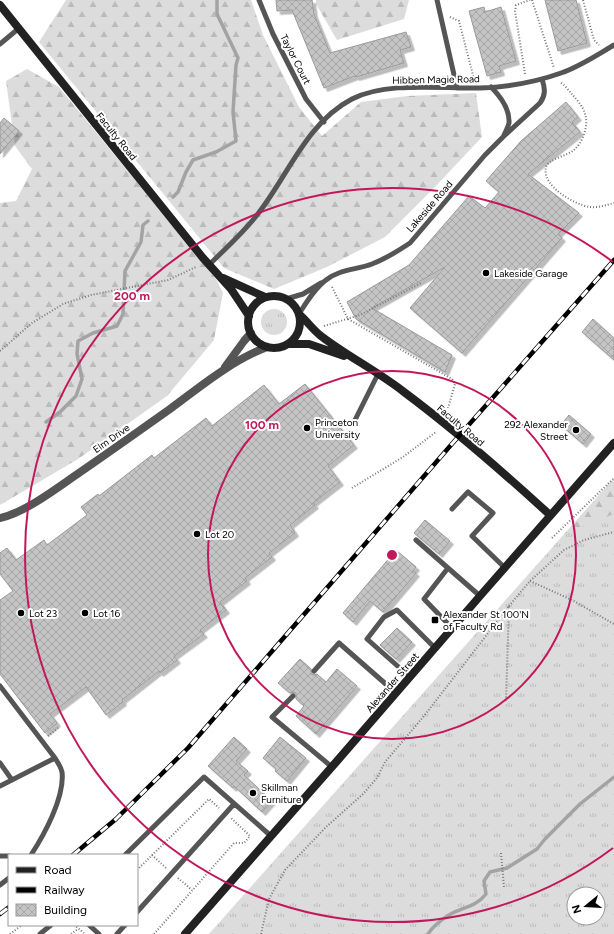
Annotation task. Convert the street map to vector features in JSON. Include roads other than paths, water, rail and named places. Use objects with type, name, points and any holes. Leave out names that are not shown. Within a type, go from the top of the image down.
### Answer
[{"type":"street","name":"Faculty Road","points":[[0,5],[209,265],[221,277],[249,316]]},
{"type":"street","name":"Faculty Road","points":[[221,277],[265,297]]},
{"type":"street","points":[[272,296],[286,298],[300,314],[299,331],[294,339],[288,344],[281,347],[267,347],[255,339],[251,333],[248,325],[252,308],[265,297],[272,296]]},
{"type":"street","name":"Faculty Road","points":[[300,314],[319,335],[403,391],[459,436],[550,515]]},
{"type":"street","name":"Elm Drive","points":[[223,369],[251,333]]},
{"type":"street","name":"Faculty Road","points":[[288,344],[309,344],[353,358]]},
{"type":"street","name":"Elm Drive","points":[[2,519],[33,504],[62,485],[170,409],[223,369],[267,347]]},
{"type":"street","name":"Alexander Street","points":[[185,934],[614,443]]},
{"type":"lane","name":"Taylor Court","points":[[259,0],[273,34],[306,99],[324,122]]},
{"type":"lane","points":[[437,0],[457,88]]},
{"type":"lane","points":[[0,44],[18,28]]},
{"type":"lane","name":"Hibben Magie Road","points":[[209,265],[257,215],[305,142],[332,113],[352,99],[372,92],[395,88],[491,87],[518,84],[556,75],[577,66],[614,45]]},
{"type":"lane","name":"Lakeside Road","points":[[300,314],[308,300],[325,281],[348,269],[373,264],[399,251],[410,243],[485,155],[544,98],[545,90],[542,78]]},
{"type":"lane","points":[[491,87],[502,98],[508,112],[509,123],[504,136]]},
{"type":"lane","points":[[286,298],[303,294],[325,281]]},
{"type":"lane","points":[[353,424],[378,374]]},
{"type":"lane","points":[[452,509],[468,492],[493,513],[472,536],[504,568]]},
{"type":"lane","points":[[416,540],[480,596]]},
{"type":"lane","points":[[448,568],[424,599],[452,628]]},
{"type":"lane","points":[[410,677],[367,639],[384,617],[397,610],[435,648]]},
{"type":"lane","points":[[314,671],[339,643],[396,693]]},
{"type":"lane","points":[[0,686],[56,758],[62,770],[60,789],[55,808],[48,826],[32,854]]},
{"type":"lane","points":[[292,696],[272,717],[332,766]]},
{"type":"lane","points":[[0,786],[56,758]]},
{"type":"lane","points":[[0,763],[12,780]]},
{"type":"lane","points":[[126,854],[204,777],[271,836]]},
{"type":"lane","points":[[138,911],[234,804]]},
{"type":"lane","points":[[0,885],[8,879]]},
{"type":"lane","points":[[40,934],[51,926]]},
{"type":"lane","points":[[90,926],[99,934]]},
{"type":"lane","points":[[117,934],[124,926]]},
{"type":"waterway","points":[[173,197],[178,192],[186,172],[193,160],[216,152],[236,141],[233,112],[236,65],[238,58],[217,14],[217,0]]},
{"type":"waterway","points":[[46,422],[60,412],[76,396],[82,379],[77,354],[78,341],[93,333],[117,326],[123,314],[125,271],[141,242],[143,225],[148,221]]},
{"type":"waterway","points":[[428,934],[440,921],[446,917],[454,912],[473,905],[482,899],[486,894],[484,881],[490,872],[507,868],[537,849],[580,804],[614,777]]},
{"type":"railway","points":[[74,854],[116,819],[188,748],[614,260]]},
{"type":"railway","points":[[0,914],[8,908]]},
{"type":"place","name":"Lakeside Garage","points":[[486,273]]},
{"type":"place","name":"Princeton University","points":[[307,428]]},
{"type":"place","name":"292 Alexander Street","points":[[576,430]]},
{"type":"place","name":"Lot 20","points":[[197,534]]},
{"type":"place","name":"Lot 23","points":[[21,613]]},
{"type":"place","name":"Lot 16","points":[[85,613]]},
{"type":"place","name":"Alexander St 100'N of Faculty Rd","points":[[435,620]]},
{"type":"place","name":"Skillman Furniture","points":[[253,793]]}]
